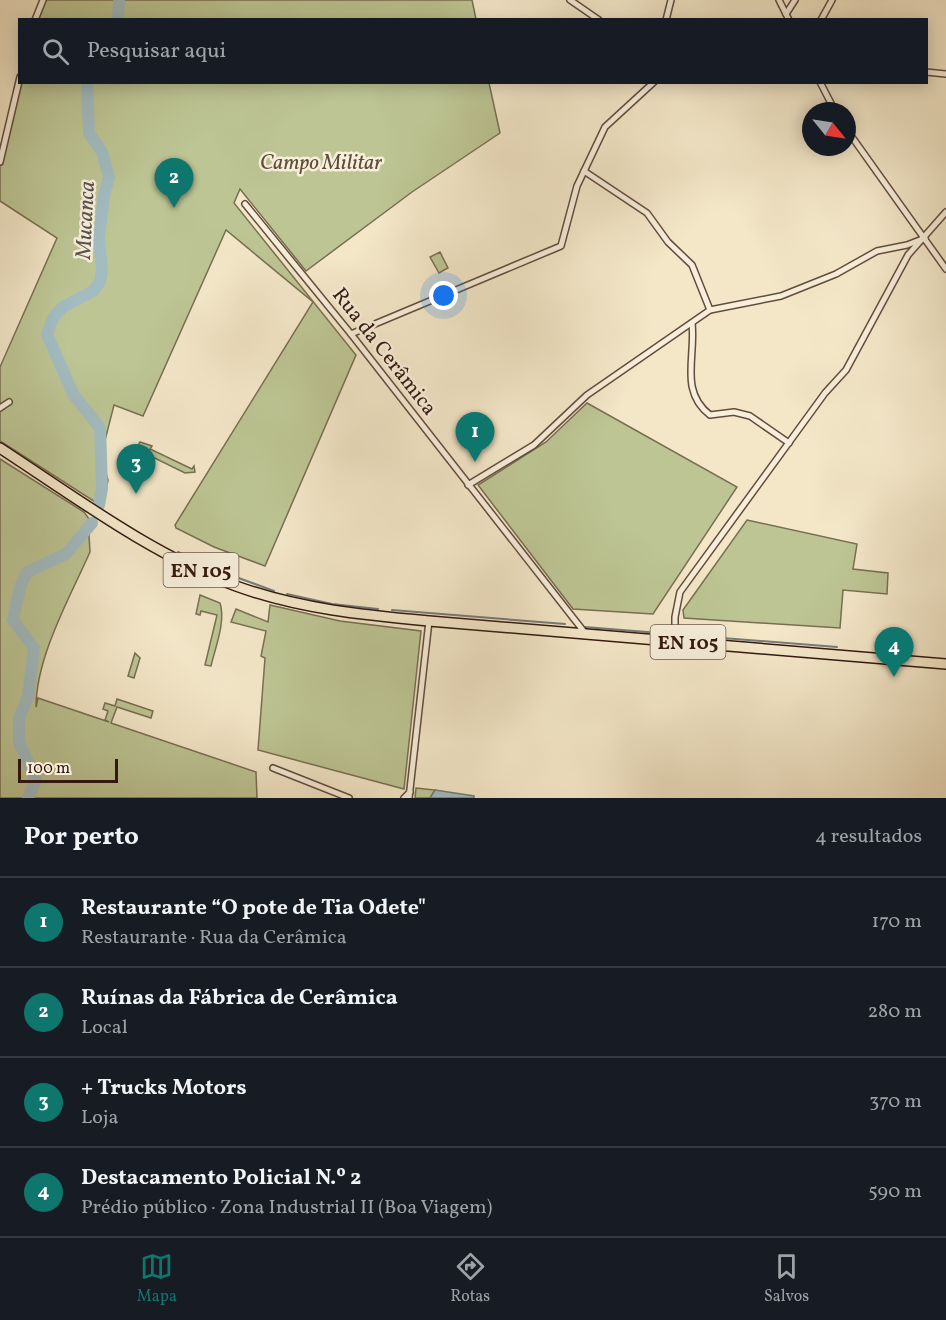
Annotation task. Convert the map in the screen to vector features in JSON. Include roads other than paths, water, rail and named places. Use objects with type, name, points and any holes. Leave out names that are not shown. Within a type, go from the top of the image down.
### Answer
[{"type":"main road","name":"EN 105","points":[[0,448],[158,549],[236,586],[318,608],[429,621],[946,664]]},
{"type":"street","points":[[36,18],[43,0]]},
{"type":"street","points":[[570,0],[596,18]]},
{"type":"street","points":[[666,18],[670,0]]},
{"type":"street","points":[[779,0],[787,17]]},
{"type":"street","points":[[787,17],[795,0]]},
{"type":"street","points":[[822,18],[832,0]]},
{"type":"street","points":[[928,72],[946,74]]},
{"type":"street","points":[[0,162],[19,84]]},
{"type":"street","points":[[351,334],[555,250],[564,237],[577,186],[605,128],[652,84]]},
{"type":"street","points":[[821,84],[830,102]]},
{"type":"street","points":[[856,142],[946,269]]},
{"type":"street","points":[[584,171],[647,213],[668,242],[692,265],[710,310]]},
{"type":"street","name":"Rua da Cerâmica","points":[[245,204],[351,334],[586,634]]},
{"type":"street","points":[[675,641],[675,617],[680,592],[825,393],[846,370],[908,255],[946,212]]},
{"type":"street","points":[[468,485],[534,445],[587,395],[710,310],[728,304],[781,296],[836,274],[877,251],[907,245],[925,238]]},
{"type":"street","points":[[692,323],[694,354],[692,394],[700,407],[710,415],[734,412],[750,416],[789,443]]},
{"type":"street","points":[[0,408],[9,402]]},
{"type":"street","points":[[404,798],[410,795],[429,621]]},
{"type":"street","points":[[273,768],[350,798]]},
{"type":"water","points":[[435,790],[474,796],[474,798],[430,798]]},
{"type":"waterway","name":"Mucanca","points":[[118,18],[119,0]]},
{"type":"waterway","name":"Mucanca","points":[[87,84],[89,133],[102,152],[109,177],[104,195],[99,238],[102,271],[100,282],[93,291],[63,307],[53,318],[47,334],[73,394],[100,428],[102,489],[99,505]]},
{"type":"waterway","name":"Mucanca","points":[[28,798],[36,780],[19,742],[19,718],[28,697],[34,648],[13,620],[20,587],[27,572],[66,554],[92,523]]},
{"type":"waterway","points":[[178,552],[274,591]]},
{"type":"waterway","points":[[287,594],[332,604],[378,609]]},
{"type":"waterway","points":[[392,610],[565,624]]},
{"type":"waterway","points":[[585,627],[672,634]]},
{"type":"waterway","points":[[684,635],[837,647]]},
{"type":"place","name":"Ruínas da Fábrica de Cerâmica","points":[[174,208]]},
{"type":"place","name":"Restaurante “O pote de Tia Odete\"","points":[[475,462]]},
{"type":"place","name":"+ Trucks Motors","points":[[136,494]]},
{"type":"place","name":"Destacamento Policial N.º 2","points":[[894,677]]},
{"type":"park label","name":"Campo Militar","points":[[321,162]]}]
